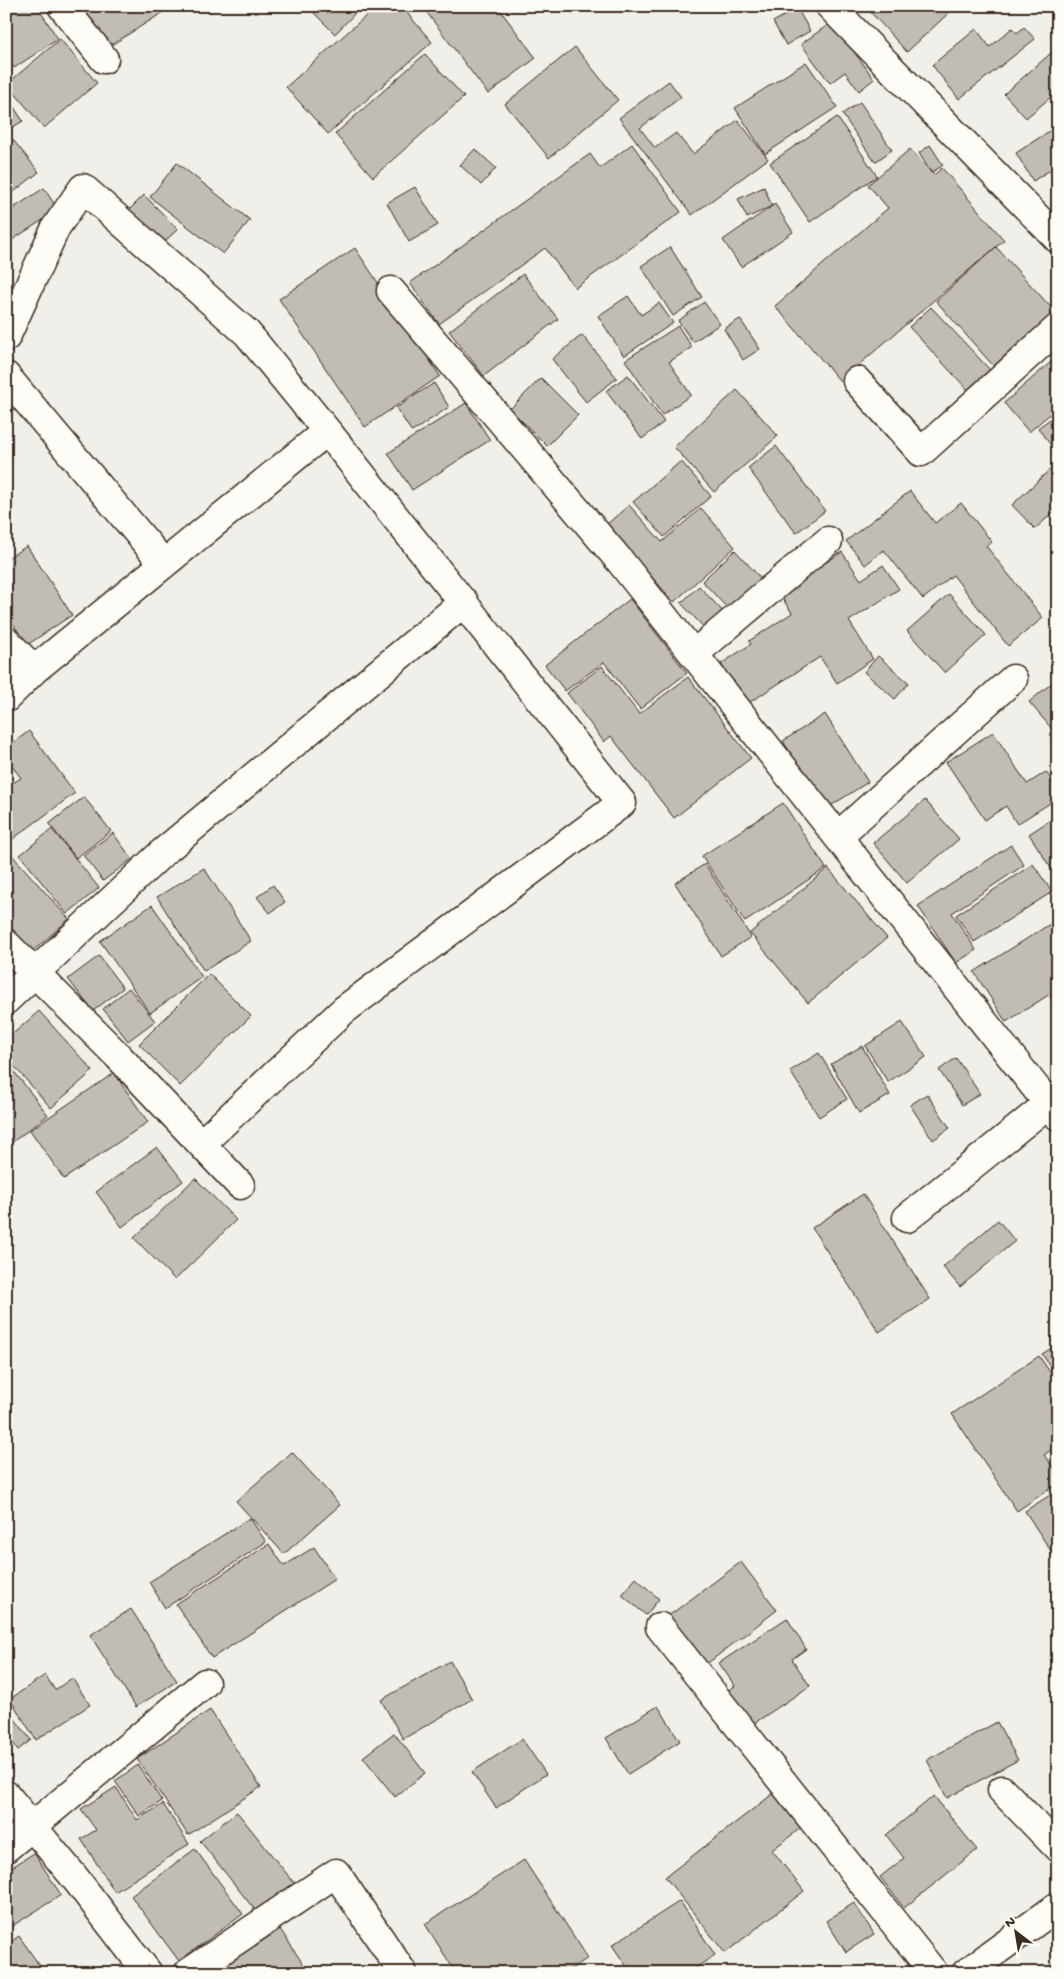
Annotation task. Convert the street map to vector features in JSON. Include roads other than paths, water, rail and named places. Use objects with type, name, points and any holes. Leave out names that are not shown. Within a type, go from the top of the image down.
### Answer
[{"type":"street","points":[[62,6],[104,59]]},
{"type":"street","points":[[830,6],[1058,239]]},
{"type":"street","points":[[6,338],[56,227],[83,188],[247,333],[464,602],[622,803],[344,1010],[201,1144]]},
{"type":"street","points":[[392,291],[620,561],[1053,1110],[907,1218]]},
{"type":"street","points":[[858,381],[921,452],[1058,328]]},
{"type":"street","points":[[6,376],[164,564]]},
{"type":"street","points":[[6,698],[34,670],[327,431]]},
{"type":"street","points":[[694,654],[828,541]]},
{"type":"street","points":[[6,1000],[162,853],[464,602]]},
{"type":"street","points":[[6,641],[34,670]]},
{"type":"street","points":[[838,836],[1014,679]]},
{"type":"street","points":[[6,944],[240,1185]]},
{"type":"street","points":[[660,1627],[934,1973]]},
{"type":"street","points":[[6,1848],[205,1683]]},
{"type":"street","points":[[1002,1790],[1058,1848]]},
{"type":"street","points":[[6,1794],[148,1973]]},
{"type":"street","points":[[188,1973],[336,1873],[402,1973]]},
{"type":"street","points":[[966,1973],[1058,1906]]}]
